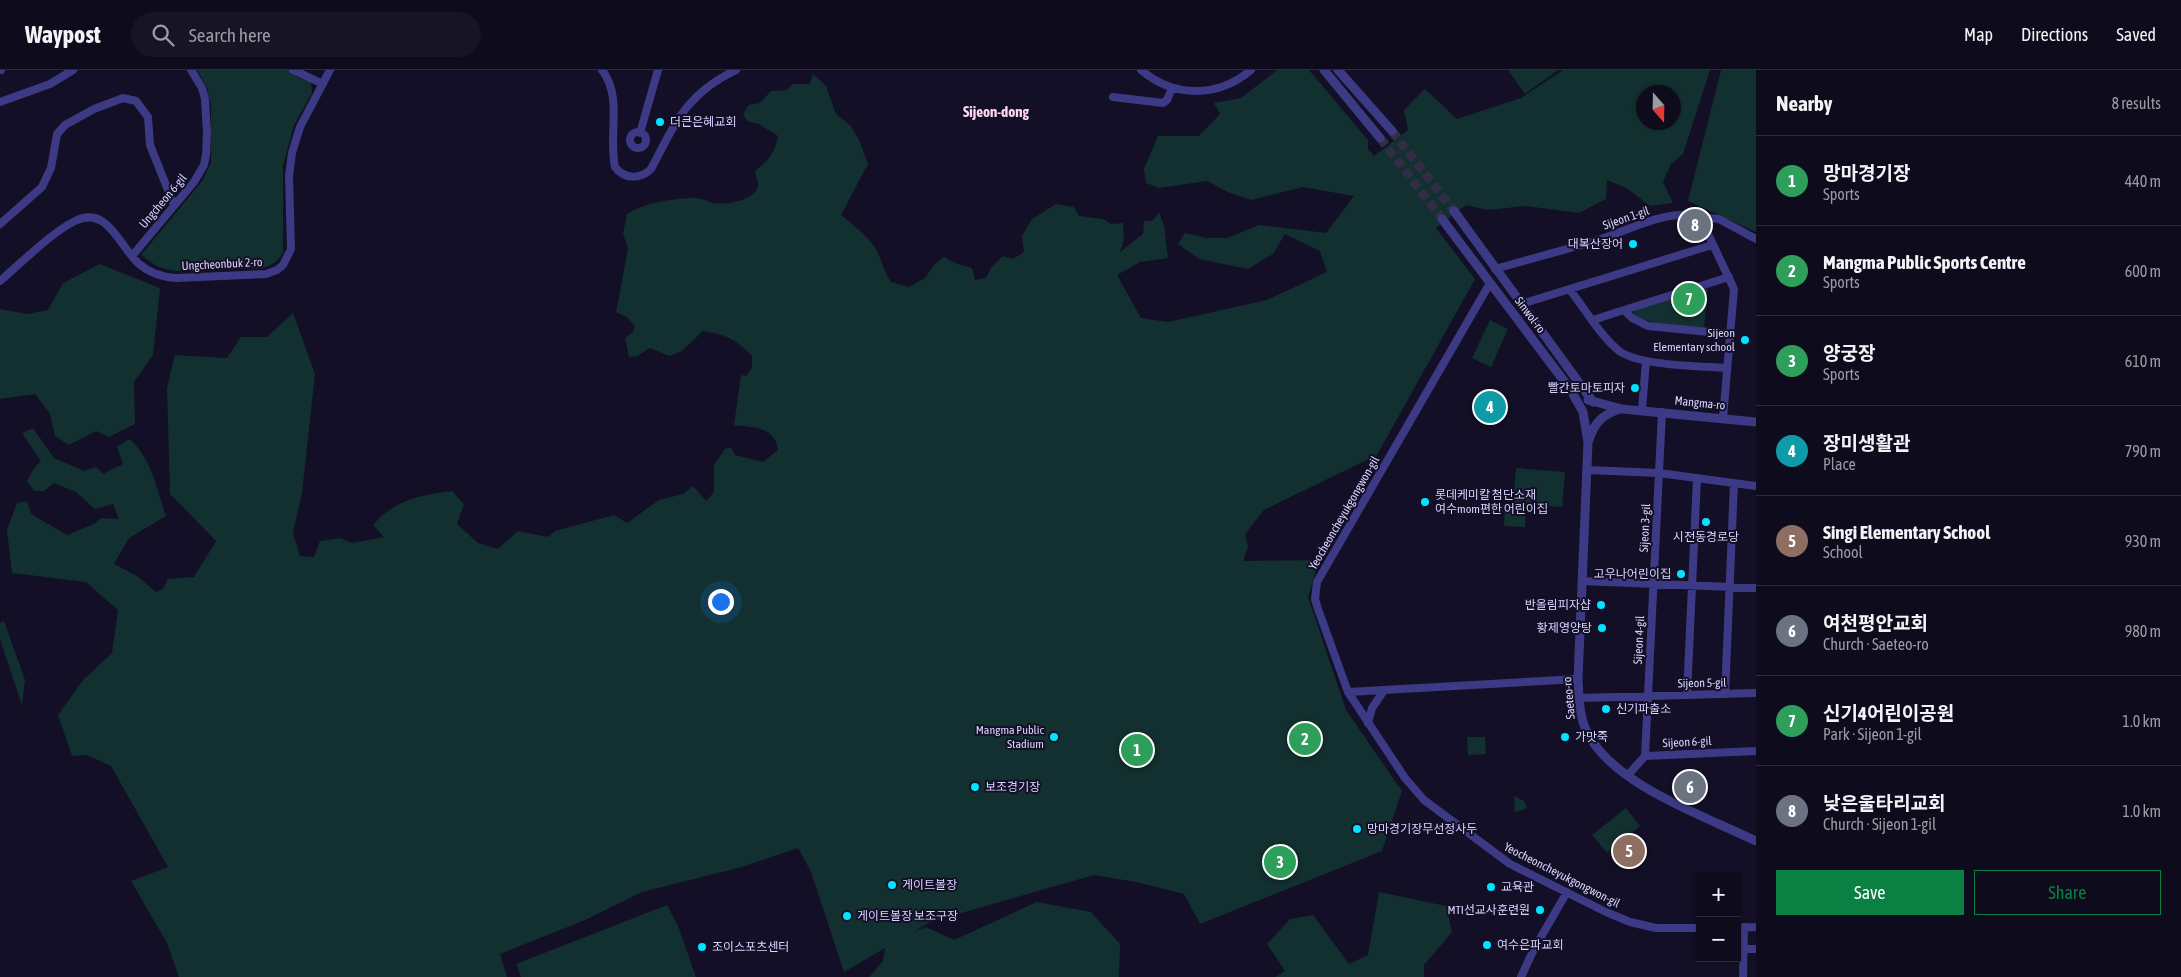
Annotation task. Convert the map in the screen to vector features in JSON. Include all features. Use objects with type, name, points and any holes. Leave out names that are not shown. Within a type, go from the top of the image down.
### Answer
[{"type":"street","points":[[0,102],[50,84],[74,70]]},
{"type":"street","name":"Ungcheon 6-gil","points":[[132,256],[201,172],[206,155],[205,99],[202,88],[191,70]]},
{"type":"street","points":[[293,70],[323,84]]},
{"type":"street","name":"Ungcheonbuk 2-ro","points":[[0,281],[66,227],[82,218],[95,218],[105,222],[132,256],[148,270],[171,277],[266,274],[277,270],[284,265],[291,249],[288,176],[290,160],[300,127],[330,70]]},
{"type":"street","points":[[602,70],[608,78],[612,94],[615,167],[623,176],[631,177],[646,174],[650,169],[683,110],[692,100],[720,78],[736,70]]},
{"type":"street","points":[[640,133],[658,70]]},
{"type":"street","points":[[1143,71],[1157,82],[1172,88],[1193,91],[1218,89],[1233,83],[1250,70]]},
{"type":"street","points":[[1324,70],[1380,138]]},
{"type":"street","points":[[1338,70],[1392,131]]},
{"type":"street","points":[[1112,96],[1163,104],[1167,100],[1172,88]]},
{"type":"street","points":[[0,224],[42,187],[51,168],[57,134],[65,124],[101,106],[123,98],[136,101],[145,110],[148,117],[150,145],[174,205]]},
{"type":"street","name":"Sinwol-ro","points":[[1454,211],[1593,402]]},
{"type":"street","name":"Sijeon 1-gil","points":[[1495,269],[1594,241],[1658,219],[1679,214],[1719,219],[1756,239]]},
{"type":"street","points":[[1700,217],[1734,289],[1723,418]]},
{"type":"street","name":"Sinwol-ro","points":[[1442,219],[1570,388],[1583,412],[1588,443]]},
{"type":"street","points":[[1521,304],[1712,245]]},
{"type":"street","points":[[1593,320],[1729,277]]},
{"type":"street","name":"Yeocheoncheyukgongwon-gil","points":[[1490,283],[1317,582],[1315,599],[1348,692],[1405,778],[1424,800],[1510,864],[1630,922],[1656,928],[1696,928]]},
{"type":"street","points":[[1570,290],[1618,350],[1636,359],[1646,361],[1726,368]]},
{"type":"street","points":[[1624,310],[1632,318],[1648,326],[1730,334]]},
{"type":"street","points":[[1642,410],[1646,361]]},
{"type":"street","name":"Mangma-ro","points":[[1570,388],[1578,396],[1593,402],[1622,408],[1756,422]]},
{"type":"street","points":[[1588,443],[1593,429],[1601,418],[1608,413],[1622,408]]},
{"type":"street","name":"Sijeon 3-gil","points":[[1653,584],[1662,412]]},
{"type":"street","name":"Saeteo-ro","points":[[1588,443],[1578,679],[1583,722],[1592,742],[1601,754],[1650,791],[1756,841]]},
{"type":"street","points":[[1587,470],[1659,473],[1756,486]]},
{"type":"street","points":[[1687,695],[1697,478]]},
{"type":"street","points":[[1726,694],[1734,483]]},
{"type":"street","points":[[1582,581],[1756,588]]},
{"type":"street","name":"Sijeon 4-gil","points":[[1648,696],[1653,584]]},
{"type":"street","points":[[1348,692],[1383,692],[1578,679]]},
{"type":"street","points":[[1368,723],[1372,708],[1383,692]]},
{"type":"street","name":"Sijeon 5-gil","points":[[1579,698],[1756,693]]},
{"type":"street","points":[[1628,775],[1645,756],[1648,696]]},
{"type":"street","name":"Sijeon 6-gil","points":[[1645,756],[1756,751]]},
{"type":"street","points":[[1521,977],[1534,949],[1567,892]]},
{"type":"street","points":[[1743,977],[1745,949],[1741,928],[1756,927]]},
{"type":"street","points":[[1745,949],[1756,949]]},
{"type":"green space","points":[[197,70],[290,70],[297,77],[311,82],[312,93],[294,125],[283,166],[283,252],[269,266],[263,268],[174,271],[158,267],[141,255],[203,180],[211,162],[211,106],[207,88]]},
{"type":"green space","points":[[1277,70],[1309,70],[1368,140],[1368,149],[1374,156],[1408,130],[1404,110],[1425,89],[1457,119],[1521,98],[1563,70],[1710,70],[1683,154],[1671,164],[1663,182],[1673,203],[1650,206],[1628,189],[1607,180],[1606,199],[1579,213],[1526,206],[1487,210],[1466,205],[1436,228],[1475,279],[1377,455],[1264,510],[1245,534],[1248,547],[1243,561],[1319,560],[1308,597],[1346,710],[1402,791],[1382,851],[1200,924],[1184,894],[1136,882],[1094,875],[930,922],[913,932],[926,927],[954,940],[1037,902],[1091,912],[1120,944],[1119,977],[869,977],[883,961],[885,948],[844,972],[811,872],[798,848],[742,867],[642,892],[585,920],[500,954],[507,977],[179,977],[167,943],[131,881],[168,867],[111,766],[87,755],[72,756],[58,715],[83,680],[112,653],[118,610],[86,582],[12,573],[7,530],[17,503],[27,501],[31,514],[67,535],[94,524],[101,518],[119,519],[113,504],[95,509],[76,492],[54,483],[44,491],[34,491],[27,481],[34,468],[41,461],[22,433],[33,428],[54,458],[84,471],[96,467],[103,474],[123,464],[117,447],[129,439],[137,446],[148,464],[166,516],[129,538],[114,564],[137,576],[156,592],[163,589],[168,579],[194,577],[216,541],[170,494],[167,388],[175,355],[227,358],[241,337],[267,337],[293,313],[315,374],[302,493],[293,533],[300,556],[314,557],[320,541],[340,538],[352,543],[384,537],[373,525],[390,510],[409,500],[430,494],[452,491],[464,504],[457,524],[478,543],[498,549],[518,531],[548,537],[555,531],[614,515],[627,523],[659,500],[683,494],[693,486],[706,501],[714,492],[714,465],[725,449],[731,447],[735,455],[763,462],[778,450],[776,442],[768,433],[756,428],[734,425],[741,375],[746,376],[752,368],[752,356],[741,345],[725,336],[703,331],[682,351],[669,356],[650,348],[637,356],[629,357],[625,338],[632,333],[635,327],[627,317],[616,312],[628,249],[623,233],[627,214],[649,204],[674,199],[694,198],[713,203],[739,201],[756,191],[758,186],[755,171],[770,156],[778,136],[759,124],[747,121],[743,114],[749,105],[760,103],[771,91],[787,90],[793,84],[810,84],[813,74],[826,86],[836,114],[851,126],[860,142],[868,164],[841,215],[871,242],[891,282],[909,287],[925,278],[934,265],[944,257],[955,263],[972,268],[975,280],[986,278],[991,268],[1003,256],[1013,259],[1024,252],[1022,236],[1032,219],[1056,204],[1074,207],[1079,216],[1103,219],[1111,224],[1123,223],[1124,239],[1120,252],[1143,234],[1144,221],[1152,221],[1159,213],[1164,225],[1168,258],[1140,262],[1117,275],[1141,318],[1168,322],[1267,300],[1327,272],[1320,251],[1285,234],[1273,254],[1248,269],[1199,259],[1178,244],[1185,233],[1206,238],[1227,238],[1259,225],[1326,233],[1354,196],[1303,187],[1251,200],[1230,193],[1207,181],[1159,188],[1146,183],[1144,169],[1158,136],[1199,136],[1220,114],[1214,103],[1241,98]]},
{"type":"green space","points":[[1508,70],[1558,70],[1525,94]]},
{"type":"green space","points":[[1721,70],[1756,70],[1756,232],[1688,201]]},
{"type":"green space","points":[[100,264],[160,288],[153,355],[134,382],[135,424],[109,437],[96,431],[69,445],[55,436],[50,414],[35,394],[0,399],[0,309],[27,314],[48,310],[63,283]]},
{"type":"green space","points":[[1708,288],[1704,328],[1656,323],[1647,321],[1633,313],[1635,310]]},
{"type":"green space","points":[[1490,320],[1508,329],[1491,367],[1472,358]]},
{"type":"green space","points":[[1516,468],[1565,472],[1562,507],[1513,503]]},
{"type":"green space","points":[[1505,506],[1526,507],[1525,527],[1504,526]]},
{"type":"green space","points":[[4,621],[25,680],[22,705],[0,639],[0,623]]},
{"type":"green space","points":[[1467,737],[1485,737],[1486,754],[1468,755]]},
{"type":"green space","points":[[1514,796],[1524,801],[1527,807],[1525,809],[1515,812]]},
{"type":"green space","points":[[1626,808],[1640,826],[1607,853],[1592,835]]},
{"type":"green space","points":[[1379,892],[1446,906],[1452,932],[1424,965],[1424,977],[1275,977],[1285,971],[1267,944],[1290,919],[1313,915],[1349,964],[1368,955]]},
{"type":"green space","points":[[667,905],[678,926],[696,977],[521,977],[516,964]]},
{"type":"tunnel","points":[[1392,131],[1454,211]]},
{"type":"tunnel","points":[[1380,138],[1442,219]]},
{"type":"place","name":"더큰은혜교회","points":[[660,122]]},
{"type":"place","name":"낮은울타리교회","points":[[1695,225]]},
{"type":"place","name":"대복산장어","points":[[1633,244]]},
{"type":"place","name":"신기4어린이공원","points":[[1689,299]]},
{"type":"place","name":"Sijeon Elementary school","points":[[1745,340]]},
{"type":"place","name":"빨간토마토피자","points":[[1635,388]]},
{"type":"place","name":"장미생활관","points":[[1490,407]]},
{"type":"place","name":"롯데케미칼 첨단소재 여수mom편한 어린이집","points":[[1425,502]]},
{"type":"place","name":"시전동경로당","points":[[1706,522]]},
{"type":"place","name":"고우나어린이집","points":[[1681,574]]},
{"type":"place","name":"반올림피자샵","points":[[1601,605]]},
{"type":"place","name":"황제영양탕","points":[[1602,628]]},
{"type":"place","name":"신기파출소","points":[[1606,709]]},
{"type":"place","name":"Mangma Public Stadium","points":[[1054,737]]},
{"type":"place","name":"가맛죽","points":[[1565,737]]},
{"type":"place","name":"Mangma Public Sports Centre","points":[[1305,739]]},
{"type":"place","name":"망마경기장","points":[[1137,750]]},
{"type":"place","name":"보조경기장","points":[[975,787]]},
{"type":"place","name":"여천평안교회","points":[[1690,787]]},
{"type":"place","name":"망마경기장무선정사두","points":[[1357,829]]},
{"type":"place","name":"Singi Elementary School","points":[[1629,851]]},
{"type":"place","name":"양궁장","points":[[1280,862]]},
{"type":"place","name":"게이트볼장","points":[[892,885]]},
{"type":"place","name":"교육관","points":[[1491,887]]},
{"type":"place","name":"MTI선교사훈련원","points":[[1540,910]]},
{"type":"place","name":"게이트볼장 보조구장","points":[[847,916]]},
{"type":"place","name":"여수은파교회","points":[[1487,945]]},
{"type":"place","name":"조이스포츠센터","points":[[702,947]]},
{"type":"district","name":"Sijeon-dong","points":[[996,111]]}]
